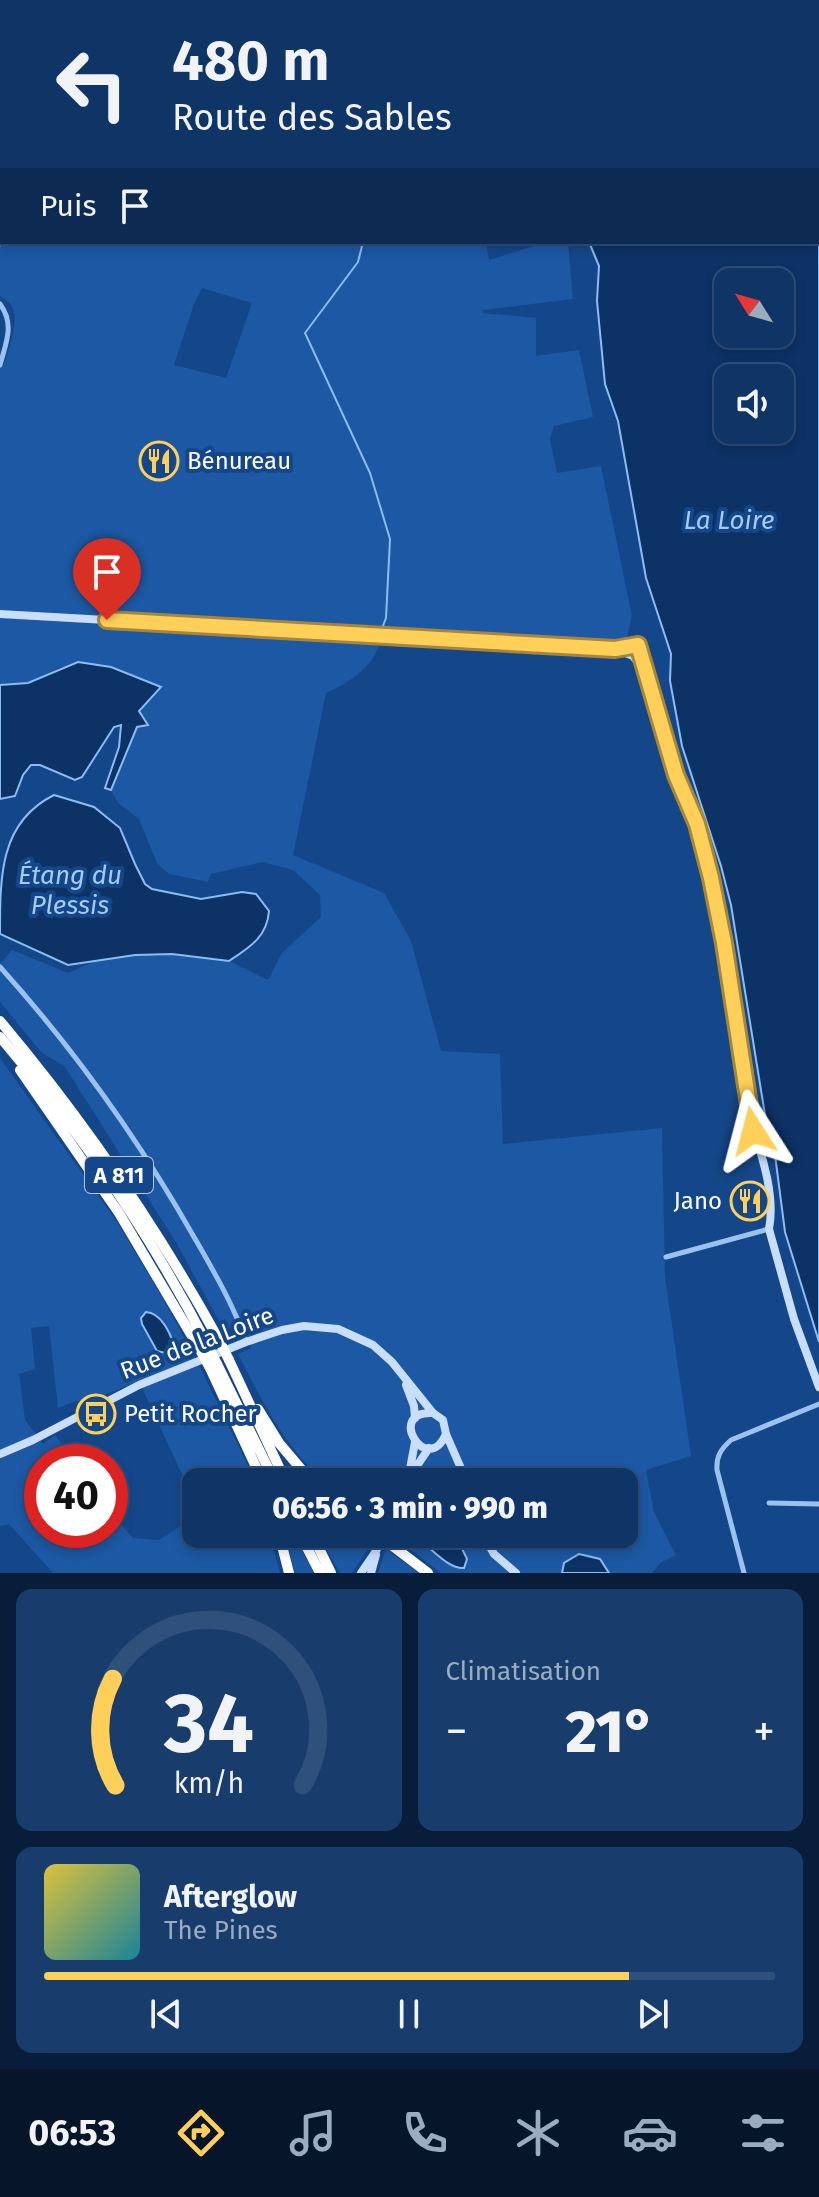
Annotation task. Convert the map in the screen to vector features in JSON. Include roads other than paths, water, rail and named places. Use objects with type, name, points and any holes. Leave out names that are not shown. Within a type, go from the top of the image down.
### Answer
[{"type":"highway","name":"A 811","points":[[0,1021],[115,1168],[165,1246],[220,1342],[279,1468]]},
{"type":"highway","points":[[0,1037],[21,1061],[18,1068],[119,1213],[204,1347],[268,1468]]},
{"type":"highway","points":[[213,1365],[257,1468]]},
{"type":"highway","points":[[239,1380],[279,1443],[300,1468]]},
{"type":"highway","points":[[283,1548],[289,1573]]},
{"type":"highway","points":[[307,1548],[320,1573]]},
{"type":"highway","points":[[319,1548],[331,1573]]},
{"type":"highway","points":[[395,1548],[428,1573]]},
{"type":"street","points":[[0,304],[8,314],[9,322],[0,365]]},
{"type":"street","points":[[0,614],[633,652],[645,671],[676,775],[700,833],[724,943],[753,1131],[760,1148],[772,1218],[769,1229],[794,1319],[819,1387]]},
{"type":"street","points":[[0,967],[73,1054],[151,1164],[208,1261],[246,1342]]},
{"type":"street","points":[[666,1257],[769,1229]]},
{"type":"street","name":"Rue de la Loire","points":[[0,1454],[139,1385],[246,1342],[293,1328],[315,1326],[338,1329],[373,1345],[392,1362],[433,1413]]},
{"type":"street","name":"Rue de la Loire","points":[[404,1379],[415,1418]]},
{"type":"street","points":[[744,1573],[716,1460],[731,1440],[819,1404]]},
{"type":"street","points":[[410,1468],[415,1442],[411,1428],[415,1418],[425,1413],[433,1413],[443,1420],[461,1468]]},
{"type":"street","points":[[416,1468],[446,1434]]},
{"type":"street","points":[[415,1442],[458,1460]]},
{"type":"street","points":[[769,1503],[819,1504]]},
{"type":"street","points":[[361,1573],[377,1548]]},
{"type":"street","points":[[491,1548],[516,1573]]},
{"type":"street","points":[[371,1573],[376,1551]]},
{"type":"water","name":"La Loire","points":[[590,244],[819,244],[819,1342],[785,1232],[774,1147],[766,1121],[731,905],[682,746],[670,681],[671,654],[646,578],[618,421],[605,384],[597,301],[599,266]]},
{"type":"water","points":[[78,662],[111,667],[161,687],[139,711],[148,725],[137,727],[111,790],[105,788],[119,747],[121,725],[114,727],[82,777],[75,780],[40,765],[31,765],[23,775],[15,796],[0,799],[0,685],[28,683]]},
{"type":"water","name":"Étang du Plessis","points":[[54,795],[94,807],[120,828],[145,884],[152,889],[201,899],[242,892],[256,894],[269,911],[261,935],[229,961],[172,954],[135,955],[68,965],[0,934],[3,871],[13,835],[36,806]]},
{"type":"water","points":[[146,1312],[156,1316],[167,1329],[174,1346],[170,1354],[157,1351],[142,1324],[141,1318]]},
{"type":"water","points":[[429,1548],[462,1548],[467,1559],[464,1568],[458,1568]]},
{"type":"water","points":[[579,1554],[600,1559],[609,1573],[562,1573],[564,1563]]},
{"type":"waterway","points":[[362,244],[358,262],[305,333],[370,473],[390,539],[386,618],[381,631]]},
{"type":"place","name":"Bénureau","points":[[159,461]]},
{"type":"place","name":"Jano","points":[[750,1201]]},
{"type":"place","name":"Petit Rocher","points":[[96,1414]]}]
